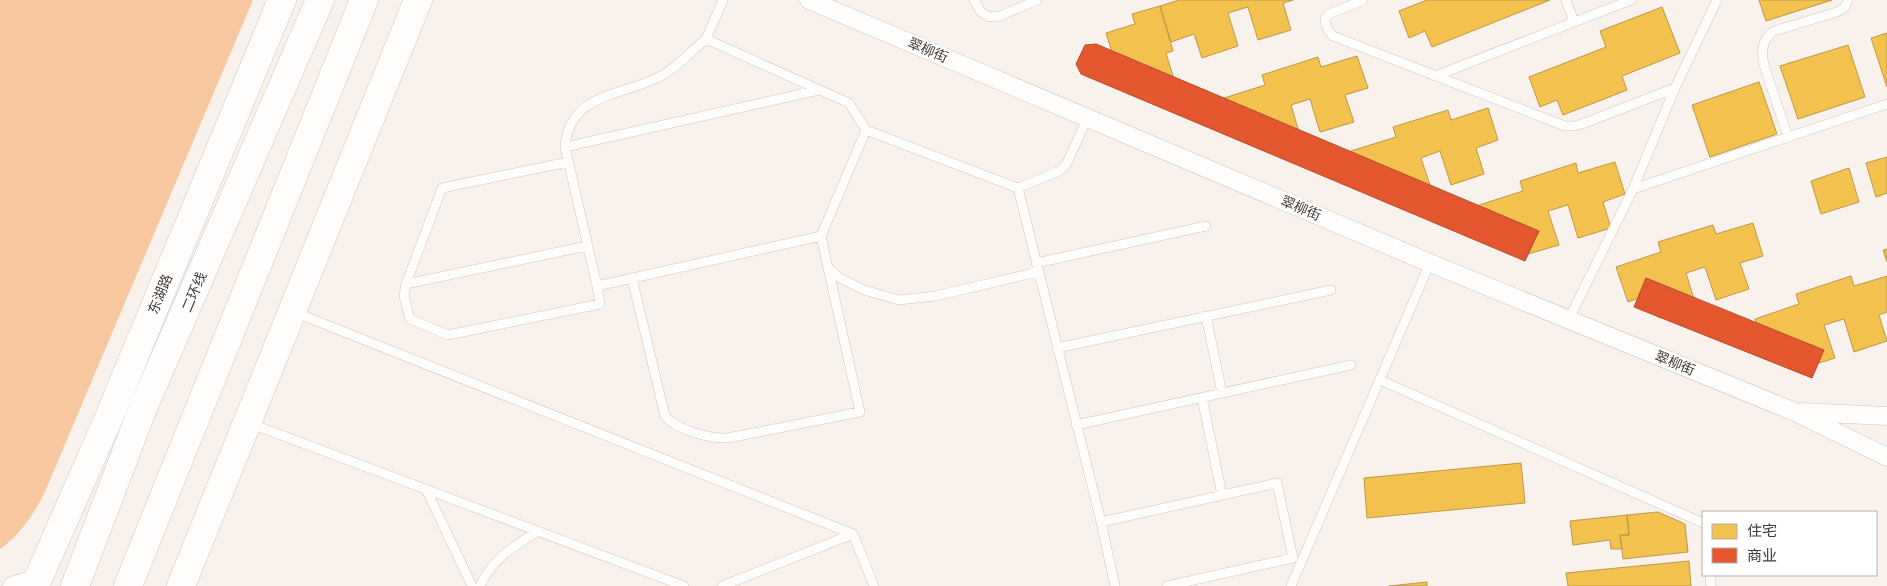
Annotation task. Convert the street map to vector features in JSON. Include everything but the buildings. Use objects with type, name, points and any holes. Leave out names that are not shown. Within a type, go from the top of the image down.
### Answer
[{"type":"main road","name":"东湖路","points":[[37,582],[108,422],[282,0]]},
{"type":"main road","name":"二环线","points":[[76,586],[143,408],[320,0]]},
{"type":"main road","points":[[128,586],[364,0]]},
{"type":"main road","points":[[181,586],[418,0]]},
{"type":"street","name":"翠柳街","points":[[809,0],[1430,263],[1795,412],[1887,457]]},
{"type":"street","name":"翠柳街","points":[[1795,412],[1887,416]]},
{"type":"street","points":[[12,586],[37,582]]},
{"type":"lane","points":[[568,162],[442,188],[406,284],[404,296],[410,319],[448,335],[600,304],[565,147],[570,126],[582,109],[600,97],[659,77],[672,69],[706,39],[723,0]]},
{"type":"lane","points":[[974,0],[981,12],[989,18],[1000,16],[1037,0]]},
{"type":"lane","points":[[1362,0],[1329,14],[1325,19],[1328,31],[1332,36],[1565,126],[1574,126],[1675,88]]},
{"type":"lane","points":[[1566,0],[1574,22]]},
{"type":"lane","points":[[1435,76],[1631,0]]},
{"type":"lane","points":[[1569,319],[1633,189],[1675,88],[1718,0]]},
{"type":"lane","points":[[1788,137],[1764,64],[1764,43],[1767,37],[1774,31],[1841,10],[1847,5],[1848,0]]},
{"type":"lane","points":[[706,39],[849,103],[866,130],[1018,188],[1059,171],[1066,165],[1088,117]]},
{"type":"lane","points":[[565,147],[820,90]]},
{"type":"lane","points":[[1633,189],[1887,104]]},
{"type":"lane","points":[[632,278],[664,416],[670,423],[714,438],[728,438],[860,412],[820,236],[866,130]]},
{"type":"lane","points":[[1018,188],[1101,522],[1115,586]]},
{"type":"lane","points":[[828,268],[840,278],[864,290],[899,300],[935,296],[1037,268],[1206,226]]},
{"type":"lane","points":[[597,286],[820,236]]},
{"type":"lane","points":[[406,284],[587,246]]},
{"type":"lane","points":[[1291,586],[1430,263]]},
{"type":"lane","points":[[1057,348],[1331,290]]},
{"type":"lane","points":[[291,311],[853,534],[874,586]]},
{"type":"lane","points":[[1206,316],[1222,393]]},
{"type":"lane","points":[[1076,425],[1351,365]]},
{"type":"lane","points":[[1380,380],[1702,523]]},
{"type":"lane","points":[[1202,398],[1222,495]]},
{"type":"lane","points":[[247,422],[684,586]]},
{"type":"lane","points":[[1101,522],[1277,483],[1293,558],[1167,586]]},
{"type":"lane","points":[[426,489],[472,586]]},
{"type":"lane","points":[[480,586],[489,569],[498,560],[538,531]]},
{"type":"lane","points":[[722,586],[853,534]]},
{"type":"shaded area","points":[[0,0],[253,0],[44,494],[25,524],[0,549]]}]
